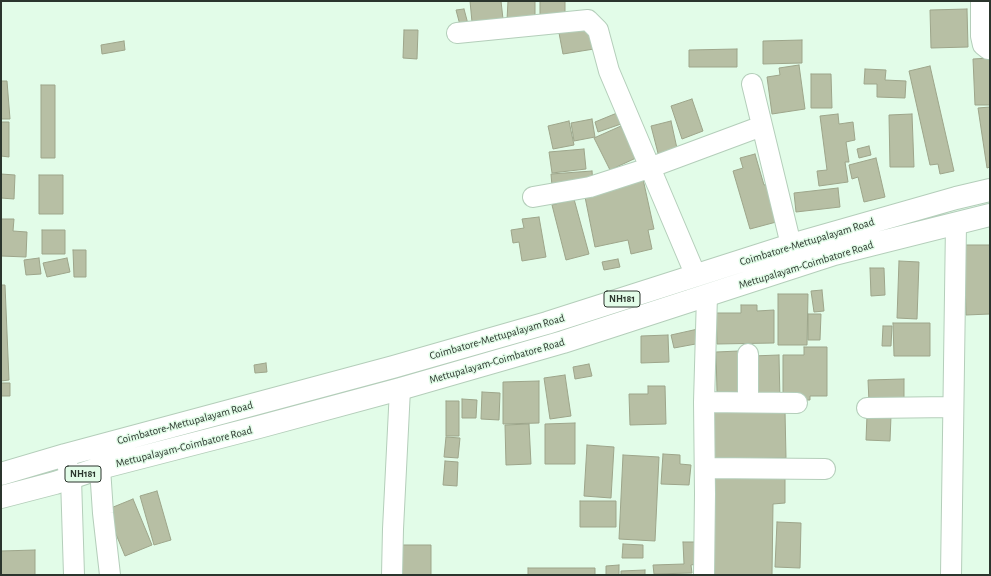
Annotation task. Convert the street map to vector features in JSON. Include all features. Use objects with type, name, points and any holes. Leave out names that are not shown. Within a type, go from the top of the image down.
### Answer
[{"type":"highway","name":"Coimbatore-Mettupalayam Road","points":[[1,474],[65,455],[394,367],[525,329],[791,245],[956,198],[990,190]]},
{"type":"highway","name":"Mettupalayam-Coimbatore Road","points":[[1,497],[55,483],[100,468],[400,389],[562,342],[834,254],[990,215]]},
{"type":"street","points":[[981,1],[981,36],[983,45],[990,49]]},
{"type":"street","points":[[457,33],[588,20],[598,30],[609,71],[696,276]]},
{"type":"street","points":[[752,84],[791,245]]},
{"type":"street","points":[[533,197],[590,187],[649,168],[762,126]]},
{"type":"street","points":[[951,575],[956,224]]},
{"type":"street","points":[[704,575],[704,402],[707,295]]},
{"type":"street","points":[[748,354],[748,402]]},
{"type":"street","points":[[392,575],[400,389]]},
{"type":"street","points":[[704,402],[797,403]]},
{"type":"street","points":[[867,408],[953,407]]},
{"type":"street","points":[[65,455],[71,478],[74,575]]},
{"type":"street","points":[[100,468],[103,514],[110,575]]},
{"type":"street","points":[[705,468],[825,469]]},
{"type":"building","points":[[470,1],[501,1],[503,19],[472,22]]},
{"type":"building","points":[[508,1],[535,1],[535,21],[507,20]]},
{"type":"building","points":[[540,1],[565,1],[565,19],[540,19]]},
{"type":"building","points":[[464,9],[468,24],[460,25],[456,10]]},
{"type":"building","points":[[967,9],[968,47],[931,48],[930,10]]},
{"type":"building","points":[[590,28],[594,49],[563,54],[559,33]]},
{"type":"building","points":[[404,30],[418,30],[417,59],[403,58]]},
{"type":"building","points":[[802,40],[802,63],[763,64],[763,41]]},
{"type":"building","points":[[124,41],[125,50],[102,54],[101,45]]},
{"type":"building","points":[[737,49],[737,67],[689,67],[689,50]]},
{"type":"building","points":[[990,58],[990,105],[975,105],[973,59]]},
{"type":"building","points":[[799,65],[805,109],[772,114],[767,77],[780,75],[779,68]]},
{"type":"building","points":[[930,66],[954,171],[940,174],[938,164],[930,165],[909,71]]},
{"type":"building","points":[[865,69],[886,70],[885,80],[906,81],[905,98],[877,97],[877,84],[864,84]]},
{"type":"building","points":[[811,74],[831,74],[832,108],[811,108]]},
{"type":"building","points":[[1,81],[7,81],[10,119],[1,119]]},
{"type":"building","points":[[41,85],[55,85],[55,158],[41,158]]},
{"type":"building","points":[[692,99],[703,131],[682,139],[671,106]]},
{"type":"building","points":[[990,107],[990,167],[987,168],[978,108]]},
{"type":"building","points":[[617,113],[621,124],[598,132],[595,122]]},
{"type":"building","points":[[838,114],[839,124],[853,122],[855,140],[846,142],[849,162],[845,162],[848,182],[819,186],[817,171],[827,170],[820,116]]},
{"type":"building","points":[[912,114],[914,167],[890,167],[889,115]]},
{"type":"building","points":[[592,119],[595,137],[574,141],[571,123]]},
{"type":"building","points":[[569,121],[574,145],[553,149],[548,126]]},
{"type":"building","points":[[671,121],[678,153],[659,157],[651,126]]},
{"type":"building","points":[[1,122],[9,122],[9,157],[1,156]]},
{"type":"building","points":[[621,126],[636,158],[610,170],[594,138]]},
{"type":"building","points":[[869,146],[871,155],[859,158],[857,149]]},
{"type":"building","points":[[584,149],[586,169],[552,173],[549,152]]},
{"type":"building","points":[[755,154],[764,185],[769,184],[780,221],[750,229],[733,171],[743,168],[740,158]]},
{"type":"building","points":[[876,158],[885,197],[864,202],[858,177],[852,179],[849,165]]},
{"type":"building","points":[[592,171],[593,183],[552,186],[551,174]]},
{"type":"building","points":[[1,174],[15,175],[14,199],[1,198]]},
{"type":"building","points":[[39,175],[63,175],[63,214],[39,214]]},
{"type":"building","points":[[643,179],[654,229],[648,230],[652,249],[631,254],[628,240],[595,247],[584,192]]},
{"type":"building","points":[[838,188],[840,207],[796,212],[794,193]]},
{"type":"building","points":[[574,199],[589,254],[566,260],[552,205]]},
{"type":"building","points":[[539,217],[546,257],[522,261],[519,242],[513,243],[511,230],[524,228],[522,219]]},
{"type":"building","points":[[1,219],[14,219],[13,231],[27,232],[26,257],[1,256]]},
{"type":"building","points":[[42,230],[65,230],[65,254],[42,254]]},
{"type":"building","points":[[964,245],[990,245],[990,314],[966,315]]},
{"type":"building","points":[[73,250],[86,250],[86,277],[74,277]]},
{"type":"building","points":[[39,258],[41,274],[26,275],[24,260]]},
{"type":"building","points":[[67,258],[70,272],[47,277],[43,263]]},
{"type":"building","points":[[618,259],[620,267],[604,270],[602,262]]},
{"type":"building","points":[[899,261],[919,262],[917,319],[897,318]]},
{"type":"building","points":[[870,268],[884,268],[885,295],[871,296]]},
{"type":"building","points":[[1,285],[5,285],[9,380],[1,381]]},
{"type":"building","points":[[822,290],[824,311],[814,312],[811,291]]},
{"type":"building","points":[[778,294],[808,294],[807,345],[778,345]]},
{"type":"building","points":[[741,305],[757,305],[757,311],[774,310],[774,343],[717,344],[716,313],[741,313]]},
{"type":"building","points":[[808,314],[821,314],[820,340],[808,340]]},
{"type":"building","points":[[893,323],[930,323],[930,356],[894,356]]},
{"type":"building","points":[[883,326],[892,326],[891,346],[882,346]]},
{"type":"building","points":[[698,329],[701,343],[674,348],[671,335]]},
{"type":"building","points":[[668,335],[669,362],[641,363],[641,336]]},
{"type":"building","points":[[804,347],[827,347],[827,396],[810,396],[810,400],[783,400],[783,355],[804,355]]},
{"type":"building","points":[[739,351],[739,392],[717,392],[716,352]]},
{"type":"building","points":[[779,355],[780,400],[752,400],[752,356]]},
{"type":"building","points":[[266,363],[267,372],[255,373],[254,365]]},
{"type":"building","points":[[589,364],[592,376],[575,379],[573,367]]},
{"type":"building","points":[[565,375],[571,416],[550,419],[544,378]]},
{"type":"building","points":[[904,379],[904,401],[869,402],[868,380]]},
{"type":"building","points":[[539,381],[539,423],[503,424],[503,382]]},
{"type":"building","points":[[1,383],[10,383],[10,396],[1,396]]},
{"type":"building","points":[[648,386],[665,386],[666,424],[630,425],[629,394],[648,394]]},
{"type":"building","points":[[482,392],[500,393],[499,420],[481,419]]},
{"type":"building","points":[[462,399],[477,400],[476,418],[462,418]]},
{"type":"building","points":[[446,401],[459,401],[459,436],[446,436]]},
{"type":"building","points":[[714,411],[785,411],[786,458],[714,459]]},
{"type":"building","points":[[867,415],[891,416],[890,441],[866,440]]},
{"type":"building","points":[[575,423],[575,464],[545,464],[545,424]]},
{"type":"building","points":[[529,424],[531,464],[506,465],[505,425]]},
{"type":"building","points":[[446,437],[460,438],[458,458],[444,457]]},
{"type":"building","points":[[587,445],[614,447],[611,498],[584,496]]},
{"type":"building","points":[[663,454],[680,455],[680,464],[691,465],[689,485],[661,484]]},
{"type":"building","points":[[623,455],[659,457],[655,541],[619,539]]},
{"type":"building","points":[[445,461],[458,462],[457,486],[443,485]]},
{"type":"building","points":[[715,475],[785,476],[785,503],[773,504],[772,575],[713,575]]},
{"type":"building","points":[[157,491],[171,540],[154,545],[140,496]]},
{"type":"building","points":[[133,499],[152,545],[125,556],[106,510]]},
{"type":"building","points":[[580,501],[616,501],[616,527],[580,527]]},
{"type":"building","points":[[777,522],[801,523],[800,568],[775,567]]},
{"type":"building","points":[[683,542],[696,542],[697,564],[691,565],[692,573],[654,574],[653,565],[684,564]]},
{"type":"building","points":[[623,544],[643,545],[643,558],[622,558]]},
{"type":"building","points":[[399,545],[431,545],[431,575],[400,575]]},
{"type":"building","points":[[35,550],[35,575],[1,575],[1,551]]},
{"type":"building","points":[[619,565],[619,575],[606,575],[606,566]]},
{"type":"building","points":[[528,568],[595,568],[595,575],[528,575]]},
{"type":"building","points":[[645,570],[645,575],[621,575],[621,571]]}]
